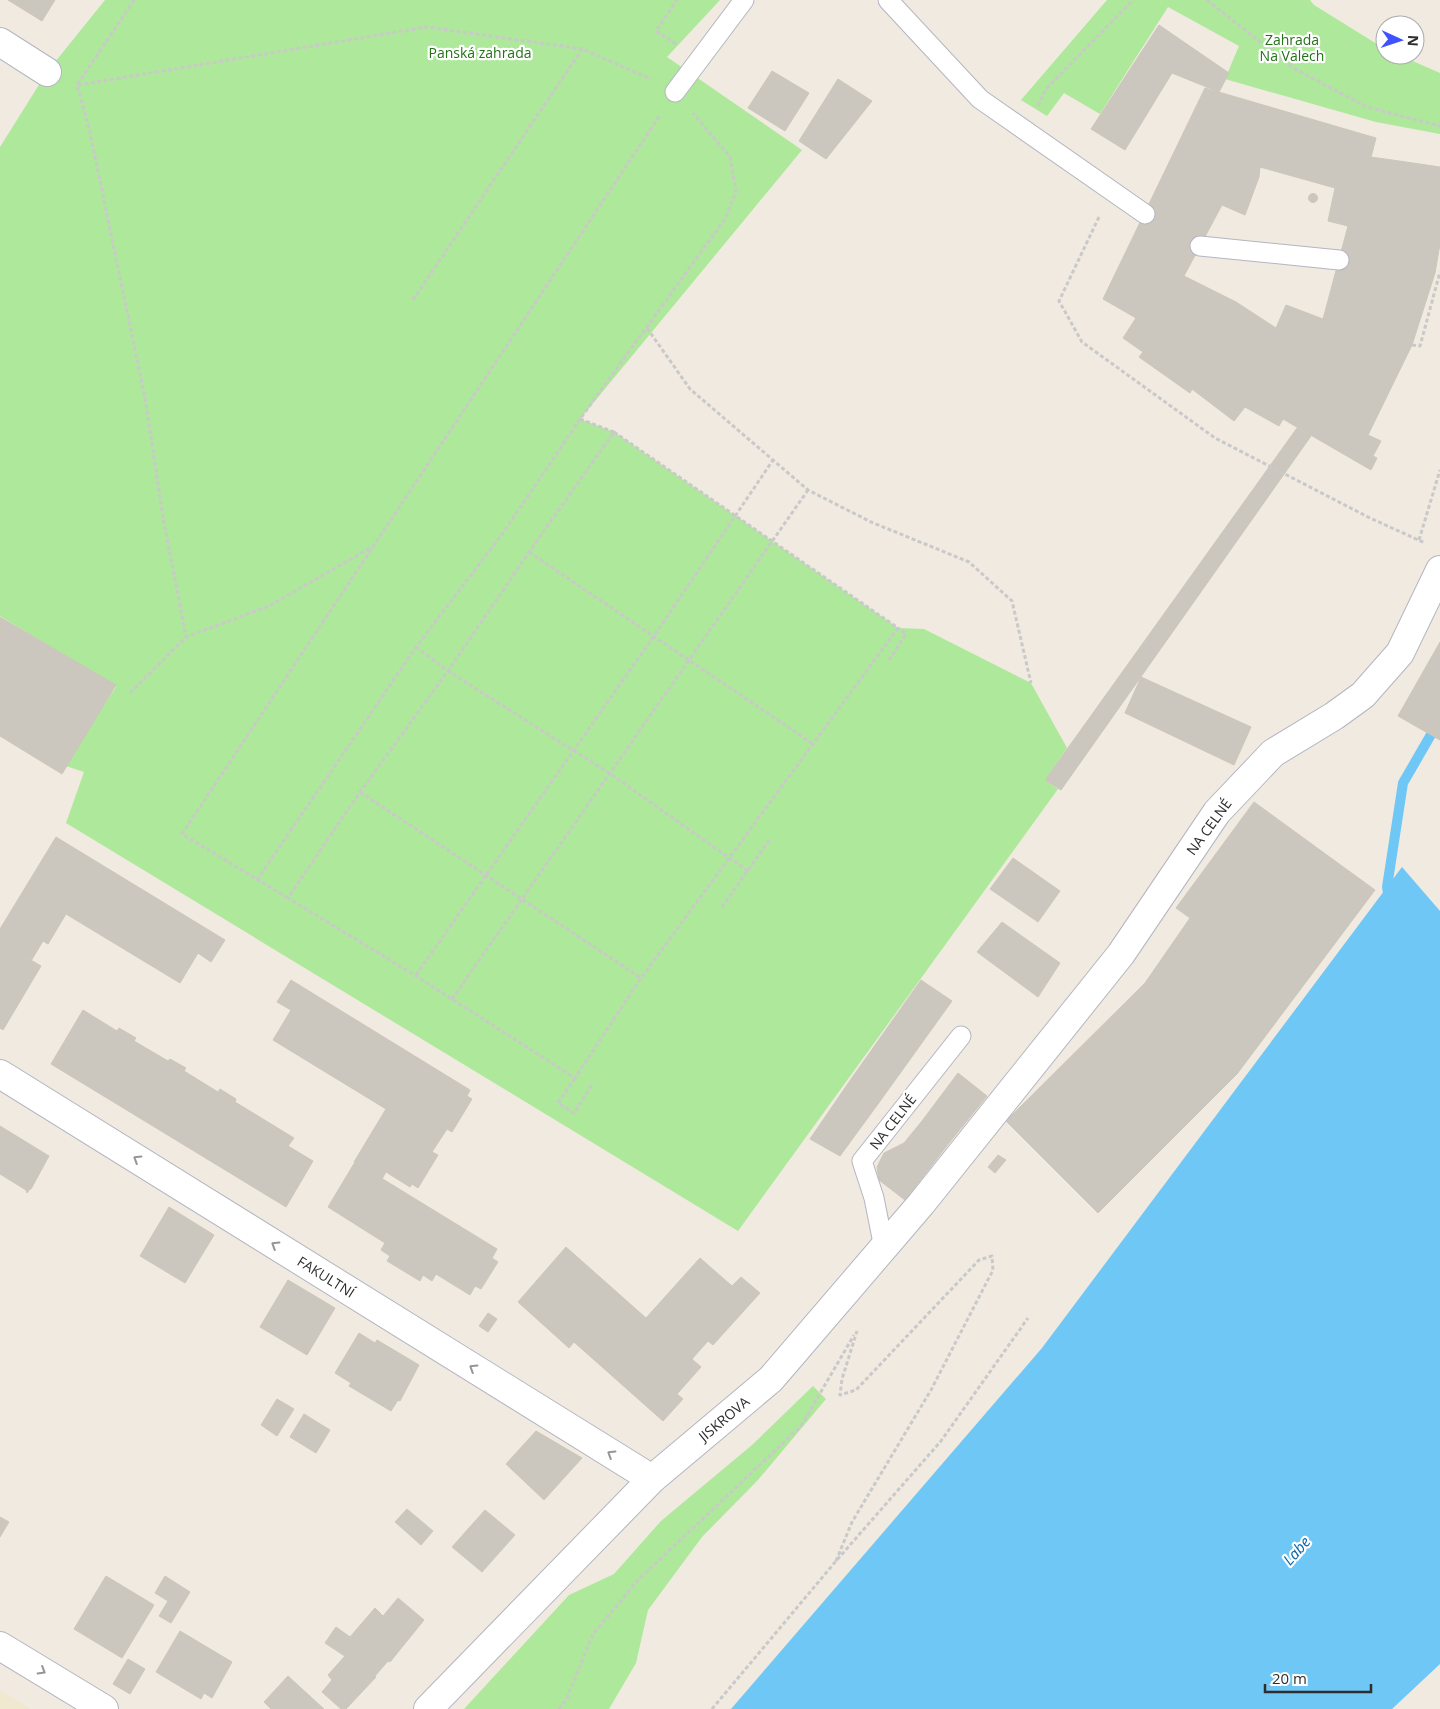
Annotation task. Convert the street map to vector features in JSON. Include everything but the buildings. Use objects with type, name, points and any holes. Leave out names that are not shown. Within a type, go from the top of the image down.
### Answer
[{"type":"street","points":[[0,42],[47,72]]},
{"type":"street","name":"NA CELNÉ","points":[[997,1109],[1121,954],[1217,812],[1273,752],[1334,716],[1363,695],[1400,653],[1436,559]]},
{"type":"street","name":"FAKULTNÍ","points":[[0,1074],[652,1479]]},
{"type":"street","name":"JISKROVA","points":[[428,1709],[652,1479],[771,1379],[884,1248],[997,1109]]},
{"type":"street","points":[[0,1646],[104,1709]]},
{"type":"lane","points":[[675,92],[744,0]]},
{"type":"lane","points":[[888,0],[980,99],[1145,214]]},
{"type":"lane","points":[[1200,246],[1339,260]]},
{"type":"lane","name":"NA CELNÉ","points":[[884,1248],[874,1198],[862,1161],[961,1036]]},
{"type":"path","points":[[134,0],[77,85],[89,128],[145,398],[163,517],[186,636]]},
{"type":"path","points":[[677,0],[656,31],[679,45]]},
{"type":"path","points":[[1026,132],[1046,89],[1133,0]]},
{"type":"path","points":[[1207,0],[1293,68],[1367,107],[1440,126]]},
{"type":"path","points":[[77,85],[427,27],[582,49],[660,83],[675,92],[730,157],[736,191],[725,219],[580,420],[502,533],[416,647],[257,880]]},
{"type":"path","points":[[413,300],[582,49]]},
{"type":"path","points":[[575,1078],[416,976],[182,834],[376,545],[492,366],[675,92]]},
{"type":"path","points":[[1111,191],[1059,301],[1082,342],[1215,438],[1370,518],[1419,540],[1436,559]]},
{"type":"path","points":[[1412,345],[1420,346],[1440,272]]},
{"type":"path","points":[[647,328],[690,389],[808,490],[871,522],[969,562],[1012,601],[1031,683]]},
{"type":"path","points":[[580,420],[614,432],[906,634],[888,660]]},
{"type":"path","points":[[288,898],[360,792],[448,671],[614,432]]},
{"type":"path","points":[[416,976],[654,636],[773,460]]},
{"type":"path","points":[[1419,540],[1440,470]]},
{"type":"path","points":[[452,999],[808,490]]},
{"type":"path","points":[[130,693],[186,636],[269,606],[376,545]]},
{"type":"path","points":[[529,552],[813,744]]},
{"type":"path","points":[[593,1083],[574,1113],[558,1103],[641,978],[898,628]]},
{"type":"path","points":[[416,647],[448,671],[609,773],[748,871]]},
{"type":"path","points":[[360,792],[520,900],[641,978]]},
{"type":"path","points":[[722,906],[770,839]]},
{"type":"path","points":[[559,1709],[567,1698],[593,1634],[639,1579],[801,1426],[857,1330],[842,1379],[840,1395],[856,1390],[979,1260],[992,1256],[993,1270],[936,1381],[852,1522],[836,1561]]},
{"type":"path","points":[[712,1709],[836,1561],[941,1441],[1028,1318]]},
{"type":"shaded area","points":[[0,1691],[5,1693],[31,1709],[0,1709]]},
{"type":"green space","name":"Panská zahrada","points":[[105,0],[720,0],[667,57],[802,150],[580,419],[614,432],[898,628],[924,629],[1031,683],[1067,748],[1045,780],[1058,789],[738,1231],[66,823],[84,772],[63,765],[116,687],[0,616],[0,147],[47,72]]},
{"type":"green space","name":"Zahrada Na Valech","points":[[1107,0],[1310,0],[1314,5],[1375,43],[1375,65],[1422,65],[1440,73],[1440,134],[1376,122],[1225,79],[1239,46],[1168,7],[1100,114],[1064,93],[1047,116],[1021,100]]},
{"type":"green space","points":[[813,1386],[826,1399],[758,1480],[702,1537],[648,1610],[636,1663],[609,1709],[464,1709],[569,1595],[614,1574],[661,1521],[752,1445]]},
{"type":"water","name":"Labe","points":[[1402,867],[1440,911],[1440,1664],[1392,1709],[731,1709],[1042,1348]]},
{"type":"waterway","points":[[1389,899],[1387,887],[1403,783],[1440,719]]}]
